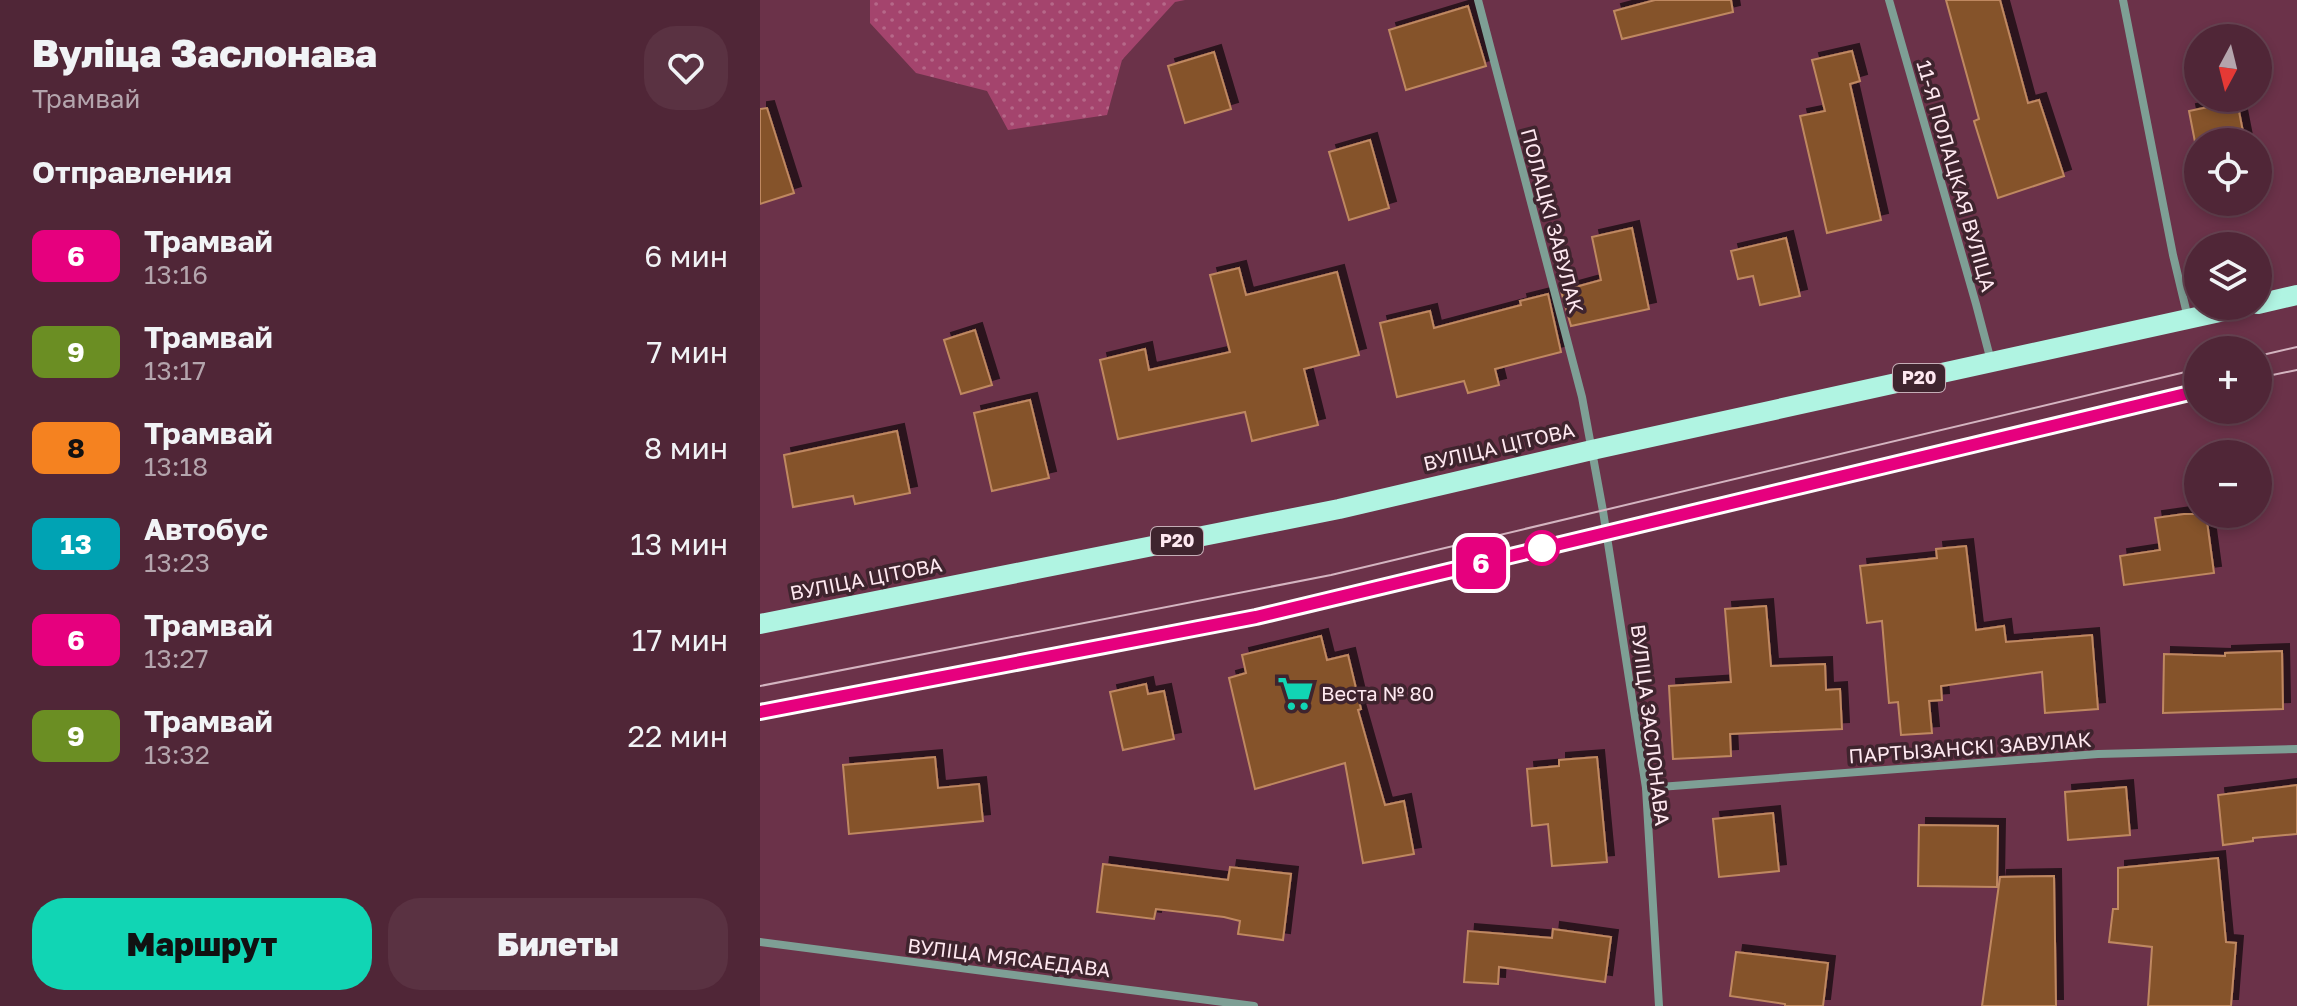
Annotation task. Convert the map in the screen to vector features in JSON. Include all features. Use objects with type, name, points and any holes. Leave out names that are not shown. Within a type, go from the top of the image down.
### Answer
[{"type":"main road","points":[[2272,301],[2297,295]]},
{"type":"main road","name":"ВУЛІЦА ЦІТОВА","points":[[760,624],[1339,509],[2184,320]]},
{"type":"street","name":"ПОЛАЦКІ ЗАВУЛАК","points":[[1478,0],[1582,397],[1592,450]]},
{"type":"street","name":"11-Я ПОЛАЦКАЯ ВУЛІЦА","points":[[1889,0],[1991,362]]},
{"type":"street","points":[[2123,0],[2184,302]]},
{"type":"street","name":"ВУЛІЦА ЗАСЛОНАВА","points":[[1592,450],[1646,788],[1659,1006]]},
{"type":"street","name":"ПАРТЫЗАНСКІ ЗАВУЛАК","points":[[1646,788],[2098,754],[2297,749]]},
{"type":"street","name":"ВУЛІЦА МЯСАЕДАВА","points":[[760,942],[1254,1006]]},
{"type":"street","points":[[1154,1006],[1155,994]]},
{"type":"shaded area","points":[[870,0],[1185,0],[1175,2],[1122,60],[1107,115],[1008,130],[987,91],[916,73],[870,23]]},
{"type":"building","points":[[1655,0],[1731,0],[1733,12],[1622,39],[1614,11]]},
{"type":"building","points":[[1946,0],[2000,0],[2028,103],[2039,100],[2064,176],[1998,198],[1974,121],[1979,119]]},
{"type":"building","points":[[1468,6],[1486,66],[1406,90],[1389,30]]},
{"type":"building","points":[[1852,51],[1860,81],[1850,84],[1881,220],[1827,233],[1800,116],[1825,111],[1812,60]]},
{"type":"building","points":[[1214,52],[1231,109],[1185,123],[1168,66]]},
{"type":"building","points":[[767,108],[794,193],[760,204],[760,109]]},
{"type":"building","points":[[2189,112],[2239,112],[2242,128],[2192,128]]},
{"type":"building","points":[[1370,140],[1389,208],[1349,220],[1329,152]]},
{"type":"building","points":[[1632,228],[1649,309],[1571,326],[1561,291],[1601,280],[1592,237]]},
{"type":"building","points":[[1786,238],[1800,296],[1760,305],[1753,276],[1738,279],[1731,251]]},
{"type":"building","points":[[1239,268],[1246,295],[1337,272],[1359,355],[1304,369],[1318,425],[1252,441],[1245,412],[1118,439],[1100,360],[1145,349],[1149,370],[1230,352],[1210,275]]},
{"type":"building","points":[[1548,294],[1561,352],[1495,369],[1499,385],[1468,393],[1464,381],[1397,397],[1380,323],[1430,311],[1434,328],[1521,305],[1520,301]]},
{"type":"building","points":[[975,330],[992,385],[961,394],[944,340]]},
{"type":"building","points":[[1030,400],[1049,478],[992,491],[974,413]]},
{"type":"building","points":[[897,431],[910,493],[855,504],[853,496],[793,507],[784,455]]},
{"type":"building","points":[[2184,514],[2184,528],[2208,528],[2214,573],[2124,585],[2120,556],[2160,550],[2155,518]]},
{"type":"building","points":[[1966,546],[1976,630],[2004,626],[2006,642],[2092,635],[2098,709],[2045,713],[2042,672],[1941,686],[1942,700],[1929,701],[1932,733],[1901,735],[1898,702],[1889,703],[1882,621],[1867,623],[1860,566],[1937,558],[1936,549]]},
{"type":"building","points":[[1766,606],[1771,666],[1825,664],[1826,690],[1840,689],[1842,729],[1730,734],[1731,756],[1673,759],[1669,686],[1731,682],[1725,609]]},
{"type":"building","points":[[1321,636],[1327,660],[1348,655],[1361,709],[1358,710],[1385,805],[1404,801],[1414,854],[1363,863],[1345,763],[1255,789],[1229,678],[1246,673],[1242,655]]},
{"type":"building","points":[[2282,651],[2283,709],[2163,713],[2164,654],[2225,656],[2225,653]]},
{"type":"building","points":[[1146,684],[1148,694],[1164,691],[1174,739],[1123,750],[1110,692]]},
{"type":"building","points":[[935,757],[938,788],[979,784],[983,821],[849,834],[843,765]]},
{"type":"building","points":[[1597,757],[1607,862],[1552,866],[1548,824],[1532,826],[1527,769],[1559,766],[1559,760]]},
{"type":"building","points":[[2297,785],[2297,834],[2253,838],[2253,841],[2223,845],[2218,795]]},
{"type":"building","points":[[2126,787],[2130,835],[2068,840],[2065,792]]},
{"type":"building","points":[[1773,813],[1779,871],[1719,877],[1713,819]]},
{"type":"building","points":[[1919,825],[1998,826],[1997,887],[1918,886]]},
{"type":"building","points":[[2218,858],[2226,942],[2236,943],[2231,1006],[2148,1006],[2152,947],[2109,942],[2113,909],[2118,909],[2118,868]]},
{"type":"building","points":[[1103,864],[1228,880],[1230,867],[1291,874],[1283,940],[1238,934],[1240,921],[1224,917],[1156,909],[1154,919],[1097,912]]},
{"type":"building","points":[[2054,876],[2056,1006],[1982,1006],[2000,877]]},
{"type":"building","points":[[1553,929],[1611,937],[1605,982],[1499,967],[1498,984],[1464,982],[1468,931],[1552,938]]},
{"type":"building","points":[[1736,952],[1828,963],[1823,1006],[1785,1006],[1730,996]]},
{"type":"tram line","points":[[2272,353],[2297,347]]},
{"type":"tram line","points":[[2272,375],[2297,370]]},
{"type":"tram line","points":[[760,686],[1331,575],[2184,372]]},
{"type":"tram line","points":[[760,712],[1256,617],[2184,394]]},
{"type":"tram line","name":"6","points":[[760,712],[1256,617],[2184,394]]},
{"type":"place","name":"Веста № 80","points":[[1295,694]]}]
